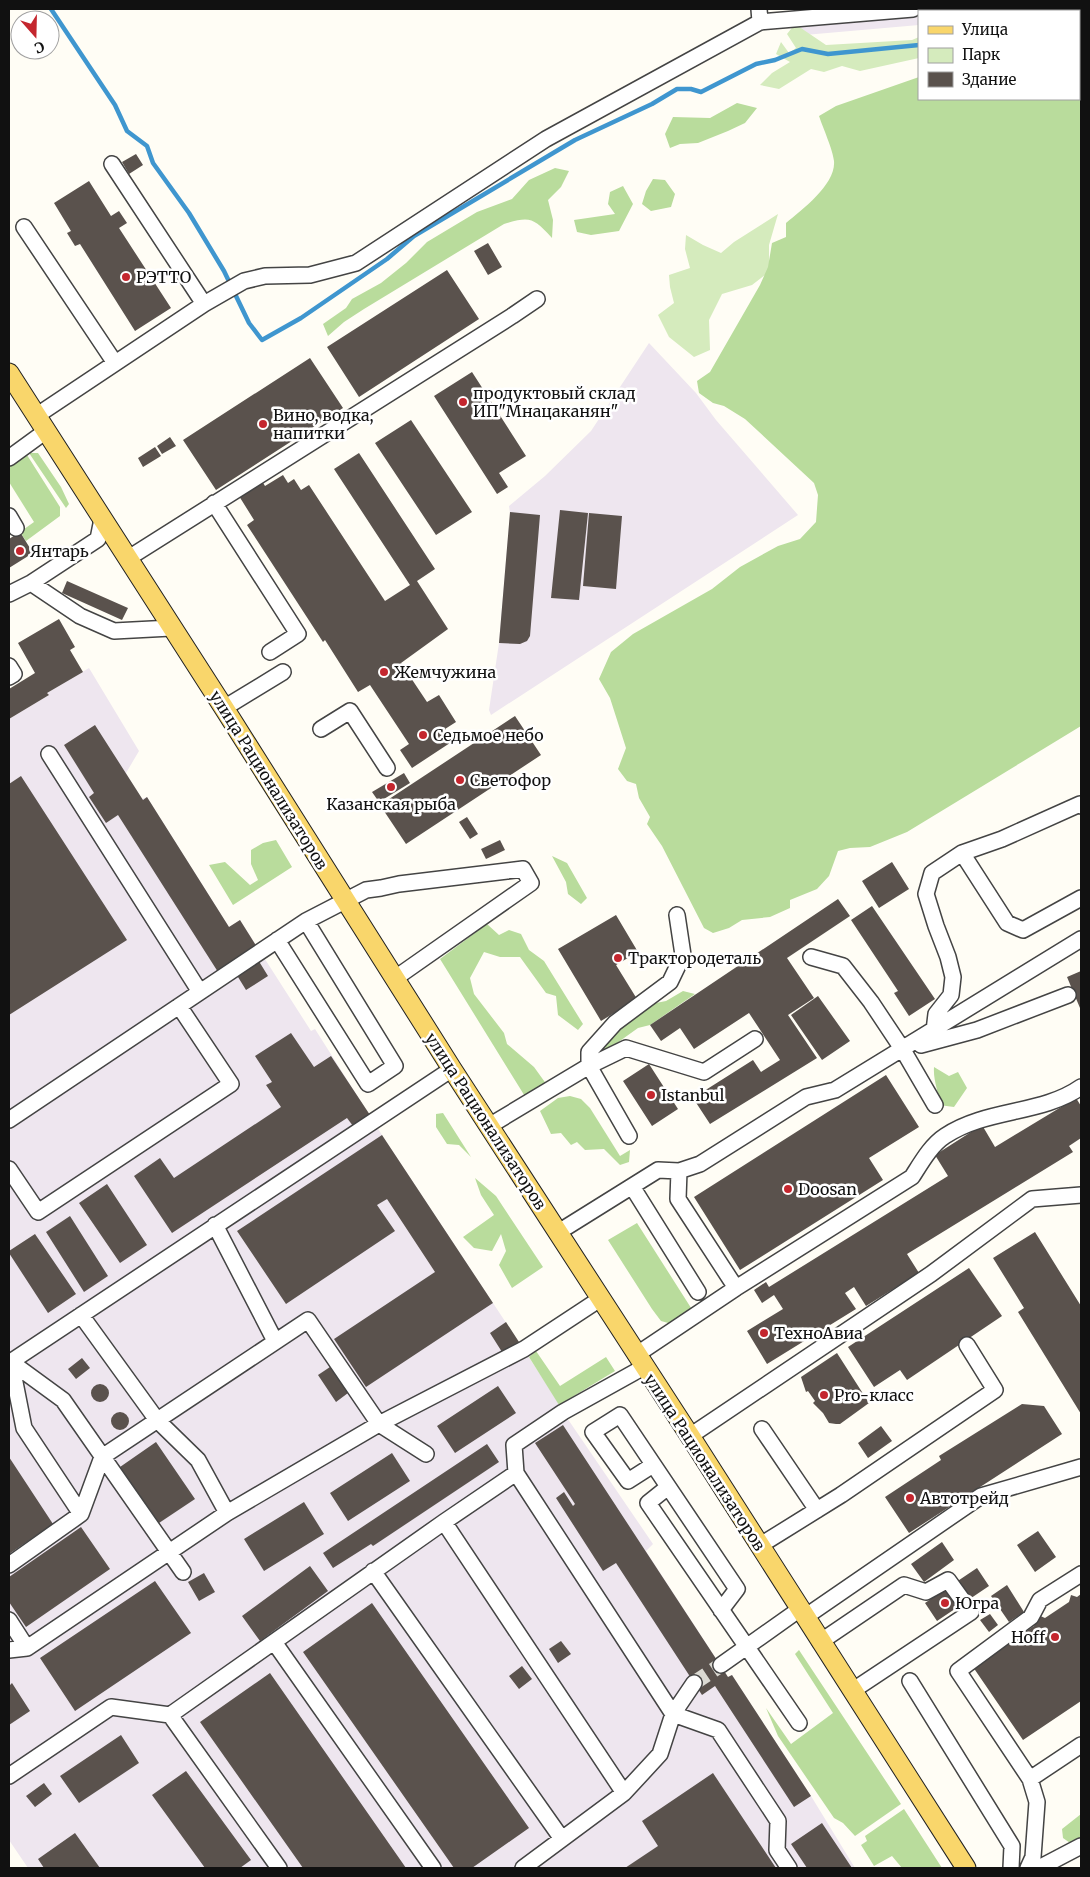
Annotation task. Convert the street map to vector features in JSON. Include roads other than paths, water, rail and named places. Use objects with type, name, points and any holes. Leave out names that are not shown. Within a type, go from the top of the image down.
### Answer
[{"type":"main road","name":"улица Рационализаторов","points":[[9,373],[224,708],[394,979],[690,1436],[966,1868]]},
{"type":"lane","points":[[9,458],[41,424],[115,363],[204,304],[244,281],[265,276],[310,275],[356,263],[546,139],[759,15],[913,9]]},
{"type":"lane","points":[[112,164],[204,304]]},
{"type":"lane","points":[[24,227],[115,363]]},
{"type":"lane","points":[[127,558],[537,299]]},
{"type":"lane","points":[[214,504],[298,634],[270,652]]},
{"type":"lane","points":[[9,594],[98,539],[102,519]]},
{"type":"lane","points":[[31,582],[80,616],[114,631],[171,628]]},
{"type":"lane","points":[[9,666],[14,674],[9,677]]},
{"type":"lane","points":[[224,708],[284,672]]},
{"type":"lane","points":[[321,729],[350,711],[386,768]]},
{"type":"lane","points":[[49,754],[200,992]]},
{"type":"lane","points":[[934,1031],[936,1014],[950,995],[953,977],[926,894],[932,873],[962,853],[1002,839],[1081,804]]},
{"type":"lane","points":[[962,853],[1007,923],[1023,930],[1081,898]]},
{"type":"lane","points":[[9,1120],[277,940],[344,900],[366,890],[399,884],[523,869],[531,883],[394,979]]},
{"type":"lane","points":[[629,1136],[589,1066],[589,1052],[615,1024],[670,982],[683,955],[677,915]]},
{"type":"lane","points":[[277,940],[368,1084],[395,1066],[306,921]]},
{"type":"lane","points":[[558,1232],[632,1188],[658,1170],[679,1171],[700,1164],[806,1097],[835,1090],[934,1031],[1081,939]]},
{"type":"lane","points":[[811,957],[843,966],[871,1002],[903,1050],[935,1105]]},
{"type":"lane","points":[[903,1050],[977,1030],[1068,995]]},
{"type":"lane","points":[[9,1169],[38,1212],[231,1084],[179,1006]]},
{"type":"lane","points":[[489,1126],[589,1066],[626,1048],[704,1072],[755,1039]]},
{"type":"lane","points":[[10,1363],[452,1069]]},
{"type":"lane","points":[[789,1868],[777,1850],[778,1821],[718,1730],[674,1714],[516,1473],[514,1445],[640,1361],[736,1288],[912,1177],[928,1152],[944,1136],[975,1120],[1057,1100],[1081,1087]]},
{"type":"lane","points":[[679,1171],[678,1198],[736,1288]]},
{"type":"lane","points":[[632,1188],[698,1292]]},
{"type":"lane","points":[[690,1436],[931,1274],[1032,1199],[1081,1195]]},
{"type":"lane","points":[[215,1225],[275,1341]]},
{"type":"lane","points":[[9,1650],[27,1648],[227,1513],[379,1424],[524,1350],[600,1299]]},
{"type":"lane","points":[[80,1315],[157,1420],[198,1460],[227,1513]]},
{"type":"lane","points":[[9,1565],[81,1514],[102,1457],[308,1320],[379,1424],[426,1454]]},
{"type":"lane","points":[[759,1546],[817,1510],[995,1390],[967,1345]]},
{"type":"lane","points":[[10,1363],[63,1400],[183,1572]]},
{"type":"lane","points":[[10,1363],[24,1428],[81,1514]]},
{"type":"lane","points":[[762,1429],[817,1510]]},
{"type":"lane","points":[[653,1465],[738,1589],[721,1610]]},
{"type":"lane","points":[[720,1665],[981,1496],[1081,1467]]},
{"type":"lane","points":[[9,1776],[111,1707],[170,1715],[516,1473]]},
{"type":"lane","points":[[668,1487],[648,1503],[800,1723]]},
{"type":"lane","points":[[444,1522],[624,1793]]},
{"type":"lane","points":[[373,1572],[562,1839]]},
{"type":"lane","points":[[1028,1868],[1033,1857],[1038,1802],[1030,1779],[958,1671],[1031,1617],[1040,1600],[1081,1574]]},
{"type":"lane","points":[[820,1642],[904,1585],[926,1592],[948,1580],[971,1612],[852,1691]]},
{"type":"lane","points":[[9,1620],[27,1648]]},
{"type":"lane","points":[[274,1642],[433,1868]]},
{"type":"lane","points":[[910,1681],[1012,1846],[1011,1868]]},
{"type":"lane","points":[[523,1868],[624,1793],[660,1754],[674,1714],[694,1683]]},
{"type":"lane","points":[[170,1715],[280,1868]]},
{"type":"lane","points":[[1030,1779],[1081,1745]]},
{"type":"lane","points":[[1039,1868],[1081,1846]]},
{"type":"waterway","points":[[51,9],[115,105],[127,131],[147,146],[153,163],[189,213],[224,271],[249,323],[262,340],[301,318],[387,259],[414,236],[575,140],[652,104],[677,89],[691,89],[701,92],[756,64],[775,60],[802,49],[828,54],[918,45]]},
{"type":"tunnel","points":[[694,1683],[721,1665]]},
{"type":"place","name":"РЭТТО","points":[[126,277]]},
{"type":"place","name":"продуктовый склад ИП\"Мнацаканян\"","points":[[463,402]]},
{"type":"place","name":"Вино, водка, напитки","points":[[263,424]]},
{"type":"place","name":"Янтарь","points":[[20,551]]},
{"type":"place","name":"Жемчужина","points":[[384,672]]},
{"type":"place","name":"Седьмое небо","points":[[423,735]]},
{"type":"place","name":"Светофор","points":[[460,780]]},
{"type":"place","name":"Казанская рыба","points":[[391,787]]},
{"type":"place","name":"Трактородеталь","points":[[618,958]]},
{"type":"place","name":"Istanbul","points":[[651,1095]]},
{"type":"place","name":"Doosan","points":[[788,1189]]},
{"type":"place","name":"ТехноАвиа","points":[[764,1333]]},
{"type":"place","name":"Pro-класс","points":[[824,1395]]},
{"type":"place","name":"Автотрейд","points":[[910,1498]]},
{"type":"place","name":"Югра","points":[[945,1603]]},
{"type":"place","name":"Hoff","points":[[1055,1637]]}]
